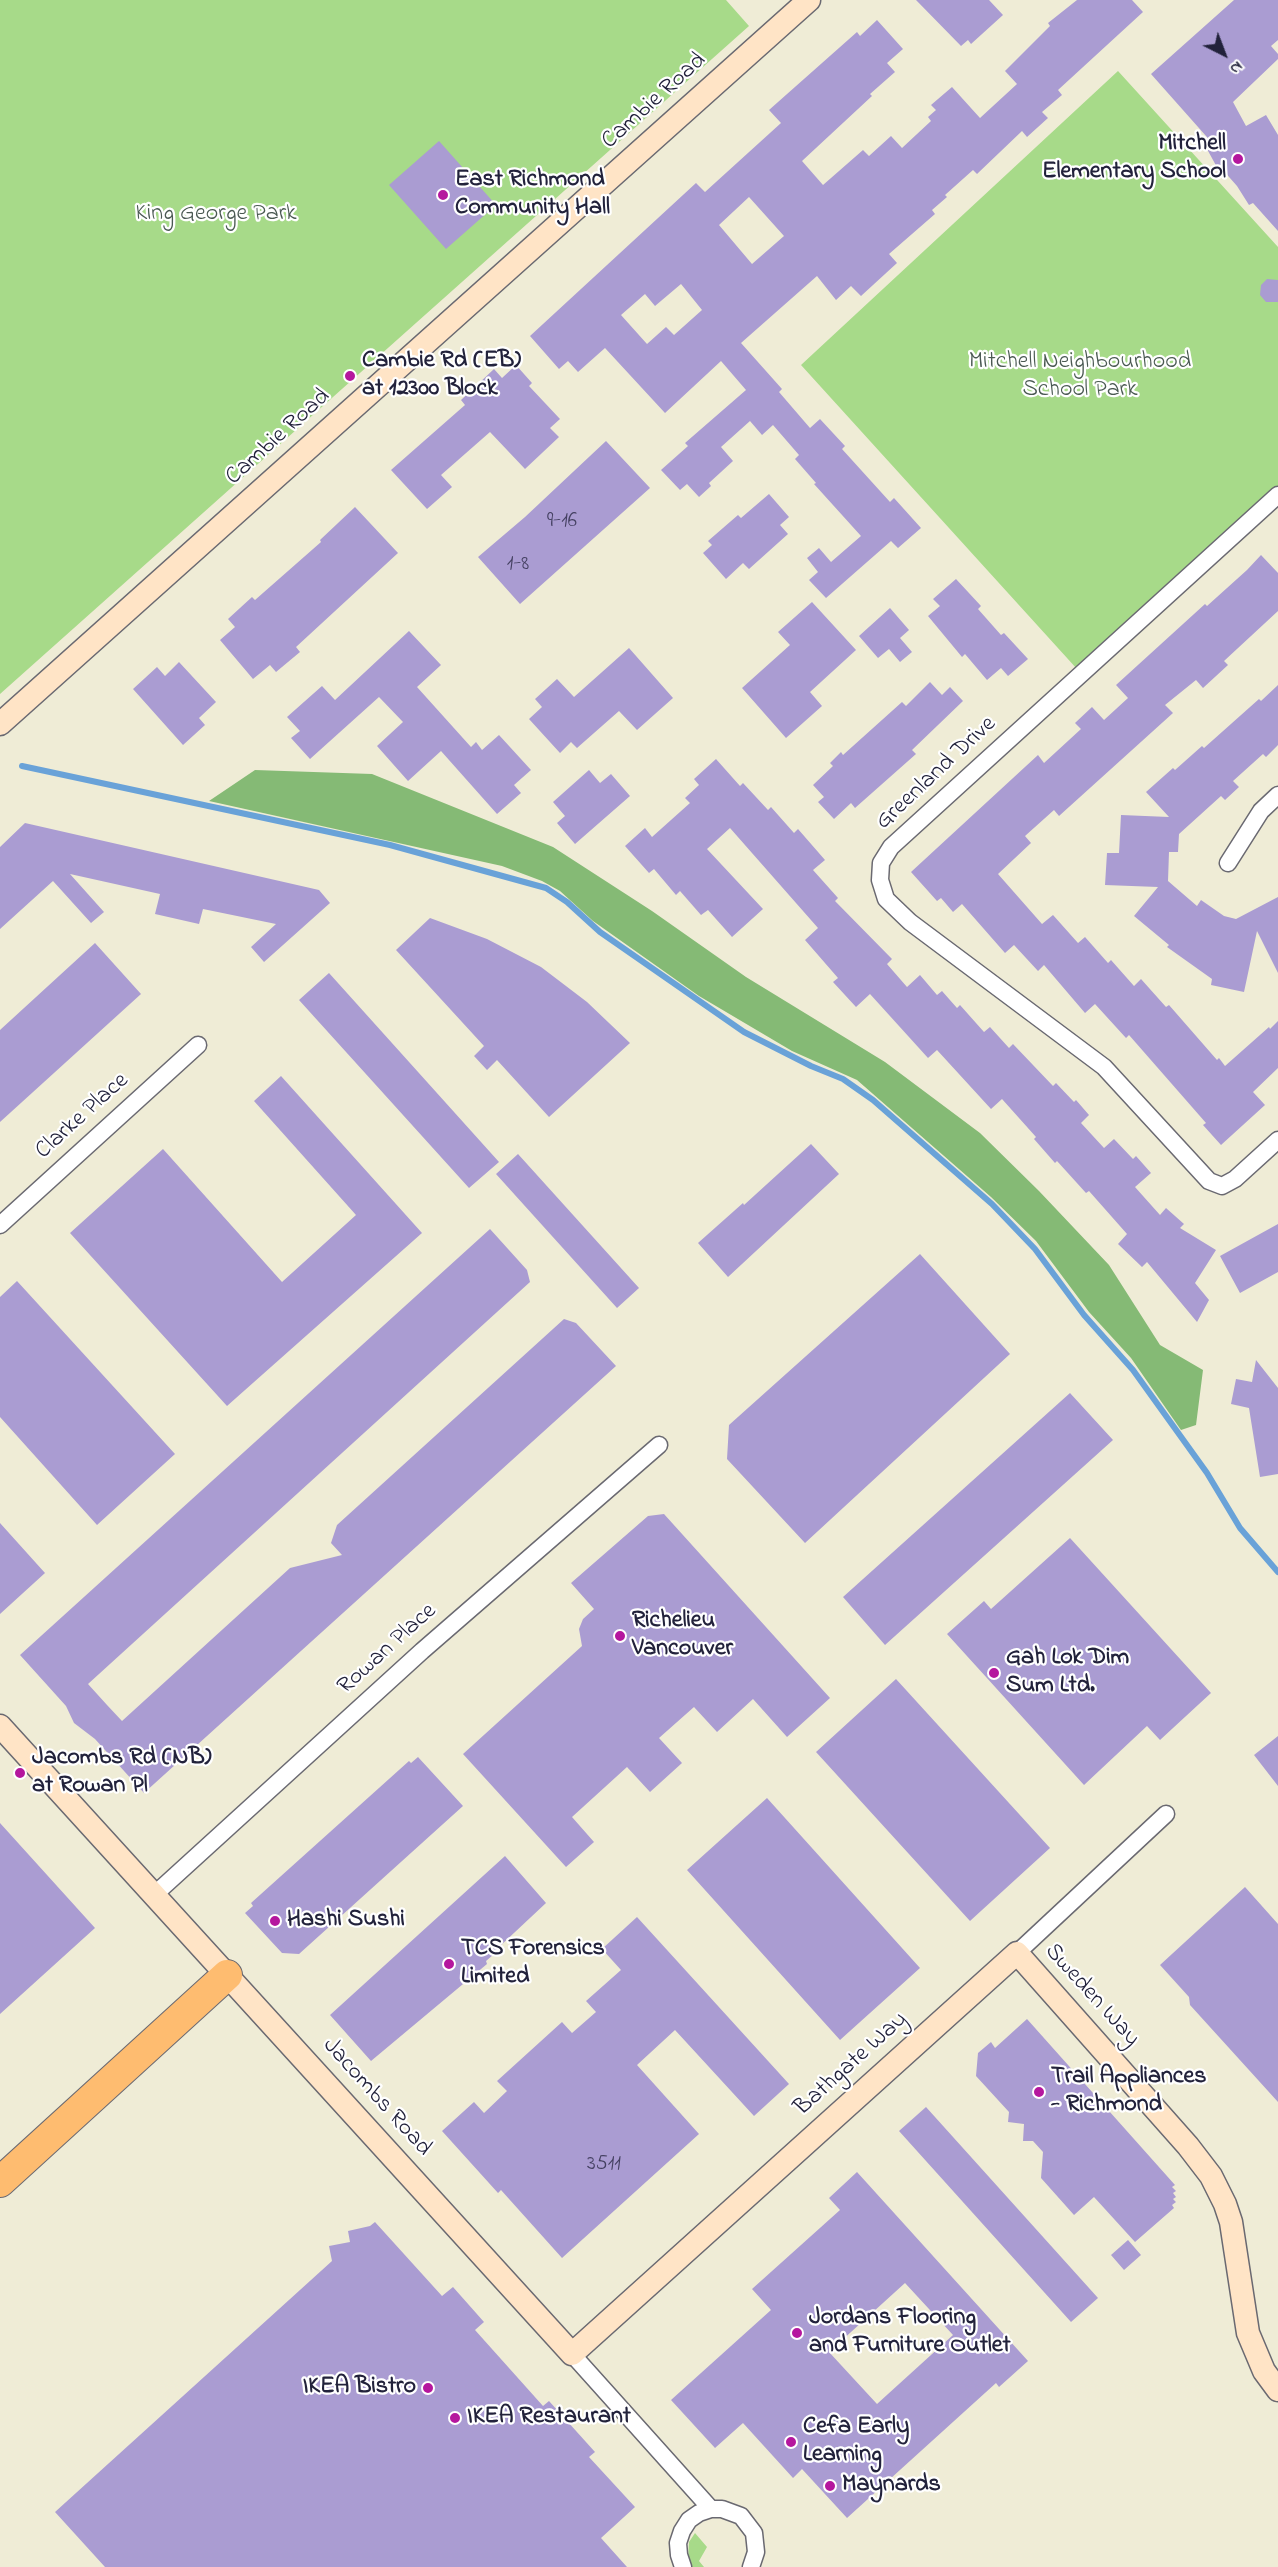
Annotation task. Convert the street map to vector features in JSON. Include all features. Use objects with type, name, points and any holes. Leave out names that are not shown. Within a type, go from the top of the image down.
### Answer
[{"type":"highway","points":[[0,2182],[227,1975]]},
{"type":"street","name":"Cambie Road","points":[[0,724],[809,0]]},
{"type":"street","name":"Greenland Drive","points":[[1278,495],[891,847],[881,863],[880,880],[886,899],[910,922],[1104,1067],[1209,1181],[1222,1186],[1235,1179],[1278,1140]]},
{"type":"street","points":[[1228,863],[1261,811],[1278,795]]},
{"type":"street","name":"Clarke Place","points":[[0,1225],[198,1045]]},
{"type":"street","name":"Rowan Place","points":[[154,1895],[422,1651],[659,1445]]},
{"type":"street","name":"Jacombs Road","points":[[0,1726],[711,2509]]},
{"type":"street","name":"Bathgate Way","points":[[572,2354],[1017,1953],[1166,1814]]},
{"type":"street","name":"Sweden Way","points":[[1017,1953],[1188,2146],[1211,2176],[1231,2222],[1248,2333],[1264,2371],[1278,2390]]},
{"type":"street","points":[[683,2567],[678,2542],[682,2531],[689,2520],[711,2509],[732,2511],[749,2524],[756,2543],[756,2552],[751,2567]]},
{"type":"green space","name":"King George Park","points":[[0,0],[726,0],[749,26],[0,694]]},
{"type":"green space","name":"Mitchell Neighbourhood School Park","points":[[1118,71],[1278,247],[1278,487],[1077,669],[801,365]]},
{"type":"green space","points":[[255,770],[372,774],[553,847],[652,911],[746,977],[885,1062],[980,1133],[1109,1265],[1160,1345],[1203,1370],[1196,1425],[1181,1430],[1131,1358],[1089,1312],[1036,1241],[991,1197],[857,1080],[792,1051],[699,996],[593,921],[560,891],[542,881],[502,866],[209,801]]},
{"type":"green space","points":[[695,2533],[707,2547],[699,2561],[704,2567],[692,2567],[688,2559],[689,2542]]},
{"type":"building","points":[[916,0],[989,0],[1003,15],[971,44],[968,40],[961,46]]},
{"type":"building","points":[[1077,0],[1132,0],[1143,12],[1058,90],[1062,95],[1042,112],[1048,118],[1027,137],[1022,131],[977,174],[973,170],[945,195],[947,197],[932,210],[935,214],[889,254],[897,263],[861,296],[851,286],[836,300],[817,276],[741,343],[782,389],[779,392],[810,428],[820,419],[845,446],[842,449],[890,502],[894,498],[921,528],[898,548],[891,541],[826,598],[809,580],[818,572],[807,558],[819,548],[831,562],[861,536],[814,484],[816,483],[795,459],[799,455],[773,425],[762,435],[750,421],[721,447],[733,461],[709,483],[711,486],[699,497],[687,484],[680,490],[661,470],[688,446],[685,443],[746,390],[721,361],[665,413],[605,348],[578,372],[568,361],[559,369],[530,336],[696,183],[705,192],[781,123],[769,110],[857,32],[860,36],[877,20],[903,49],[887,63],[895,72],[802,161],[823,185],[863,150],[869,156],[891,136],[902,148],[931,121],[928,117],[936,110],[931,105],[952,87],[980,118],[1017,84],[1005,71],[1050,26],[1048,23]],"holes":[[[749,197],[784,236],[752,264],[719,225]],[[681,284],[702,310],[674,335],[666,327],[647,344],[621,315],[645,294],[655,306]]]},
{"type":"building","name":"Mitchell Elementary School","points":[[1234,0],[1278,0],[1278,40],[1271,46],[1278,54],[1278,59],[1233,102],[1246,126],[1266,115],[1278,135],[1278,231],[1253,203],[1249,205],[1237,186],[1222,169],[1219,171],[1207,149],[1214,145],[1151,74]]},
{"type":"building","name":"East Richmond Community Hall","points":[[439,141],[496,205],[446,249],[389,185]]},
{"type":"building","points":[[1267,279],[1278,280],[1278,302],[1266,302],[1260,295],[1261,285]]},
{"type":"building","points":[[516,365],[532,383],[529,386],[560,419],[550,428],[559,437],[525,469],[490,432],[441,475],[452,487],[427,509],[391,470],[465,405],[461,400],[494,369],[502,378]]},
{"type":"building","points":[[606,441],[650,488],[520,604],[478,557],[525,517]]},
{"type":"building","points":[[769,494],[789,517],[780,525],[788,534],[749,569],[743,563],[726,579],[703,553],[712,545],[708,541],[738,515],[741,518]]},
{"type":"building","points":[[355,507],[398,553],[296,647],[300,652],[276,672],[270,665],[253,679],[220,640],[235,627],[228,619],[252,597],[255,600],[321,542],[320,540]]},
{"type":"building","points":[[1261,555],[1278,573],[1278,611],[1224,661],[1228,665],[1203,688],[1196,680],[1165,705],[1173,713],[1059,816],[1054,810],[1025,836],[1031,843],[998,874],[1042,924],[1053,915],[1078,943],[1085,937],[1108,963],[1111,960],[1134,986],[1141,979],[1166,1007],[1169,1005],[1217,1060],[1219,1058],[1225,1066],[1278,1021],[1278,1068],[1253,1092],[1265,1105],[1221,1145],[1203,1125],[1206,1123],[1129,1035],[1126,1038],[1095,1004],[1085,1013],[1044,965],[1038,971],[1014,945],[1005,953],[962,904],[953,912],[941,898],[937,901],[911,872],[1038,755],[1044,763],[1081,729],[1075,723],[1092,707],[1104,720],[1128,698],[1116,685],[1205,604],[1207,606]]},
{"type":"building","points":[[956,579],[981,606],[978,609],[1001,635],[1004,633],[1028,659],[1008,676],[1001,668],[987,680],[965,654],[962,657],[928,616],[940,606],[933,599]]},
{"type":"building","points":[[812,602],[856,650],[810,692],[822,706],[786,738],[742,688],[790,645],[778,632]]},
{"type":"building","points":[[890,608],[909,630],[900,638],[912,652],[900,662],[889,649],[878,658],[859,636]]},
{"type":"building","points":[[409,631],[441,665],[417,687],[471,747],[476,742],[482,750],[499,735],[531,770],[514,785],[521,793],[497,814],[441,751],[408,781],[377,746],[403,722],[379,697],[310,759],[291,738],[300,731],[287,717],[322,686],[335,700]]},
{"type":"building","points":[[629,648],[673,698],[637,730],[619,711],[577,748],[571,742],[560,753],[529,719],[542,707],[535,699],[557,679],[574,697]]},
{"type":"building","points":[[179,662],[216,702],[199,718],[205,725],[183,745],[133,689],[157,667],[165,676]]},
{"type":"building","points":[[930,682],[942,695],[950,687],[963,701],[912,750],[916,754],[855,808],[851,803],[834,819],[818,802],[824,797],[813,785],[833,766],[830,763],[841,752],[843,755],[902,702],[906,706]]},
{"type":"building","points":[[1278,685],[1278,745],[1266,757],[1263,754],[1233,781],[1239,787],[1225,800],[1221,796],[1179,834],[1178,852],[1169,852],[1168,881],[1197,906],[1201,900],[1224,916],[1236,919],[1278,897],[1278,973],[1257,931],[1244,992],[1211,985],[1212,979],[1167,947],[1169,945],[1134,916],[1158,887],[1105,885],[1107,853],[1119,853],[1121,815],[1169,817],[1146,792],[1202,746],[1204,748]]},
{"type":"building","points":[[716,759],[740,786],[743,783],[768,810],[771,807],[794,833],[798,829],[825,860],[813,870],[838,898],[835,901],[892,959],[887,964],[907,987],[920,975],[937,995],[942,991],[957,1008],[960,1005],[984,1032],[990,1027],[1009,1048],[1013,1044],[1053,1086],[1056,1083],[1074,1102],[1076,1100],[1089,1115],[1081,1123],[1104,1148],[1114,1139],[1133,1159],[1136,1156],[1151,1173],[1135,1187],[1160,1215],[1166,1208],[1184,1224],[1180,1228],[1216,1250],[1195,1283],[1209,1300],[1197,1322],[1147,1262],[1142,1267],[1118,1244],[1127,1234],[1089,1191],[1086,1193],[1057,1161],[1055,1163],[1034,1139],[1036,1137],[1002,1099],[991,1109],[937,1050],[928,1058],[870,994],[856,1007],[833,982],[838,978],[805,940],[818,928],[730,828],[707,849],[763,909],[732,937],[708,910],[701,915],[680,891],[676,895],[654,869],[649,873],[625,846],[645,828],[652,837],[690,803],[685,798],[699,785],[694,779]]},
{"type":"building","points":[[589,770],[600,783],[611,774],[630,796],[575,844],[557,823],[565,816],[553,802]]},
{"type":"building","points":[[25,823],[319,890],[330,903],[264,962],[251,947],[276,924],[203,909],[199,924],[155,914],[160,894],[70,874],[104,912],[91,923],[53,881],[0,929],[0,847]]},
{"type":"building","points":[[430,918],[487,939],[541,967],[587,1002],[630,1043],[549,1117],[497,1060],[487,1070],[474,1056],[484,1046],[396,950]]},
{"type":"building","points":[[95,943],[141,994],[0,1122],[0,1030]]},
{"type":"building","points":[[329,973],[499,1162],[469,1188],[299,1000]]},
{"type":"building","points":[[281,1076],[422,1233],[227,1406],[70,1233],[163,1149],[282,1282],[356,1215],[254,1101]]},
{"type":"building","points":[[811,1144],[839,1174],[728,1277],[698,1243]]},
{"type":"building","points":[[518,1154],[639,1288],[617,1308],[496,1174]]},
{"type":"building","points":[[1278,1224],[1278,1272],[1240,1293],[1220,1256]]},
{"type":"building","points":[[490,1229],[527,1270],[530,1282],[88,1684],[107,1705],[122,1721],[290,1568],[342,1555],[331,1543],[337,1525],[564,1319],[576,1323],[616,1366],[144,1793],[95,1739],[74,1723],[66,1706],[20,1655]]},
{"type":"building","points":[[920,1254],[1010,1354],[805,1543],[727,1459],[729,1425]]},
{"type":"building","points":[[17,1281],[175,1454],[97,1525],[0,1417],[0,1297]]},
{"type":"building","points":[[1256,1360],[1278,1388],[1278,1474],[1260,1477],[1249,1408],[1231,1404],[1236,1379],[1252,1382]]},
{"type":"building","points":[[1070,1393],[1113,1440],[885,1645],[843,1597]]},
{"type":"building","points":[[664,1514],[830,1698],[787,1737],[753,1699],[717,1732],[694,1707],[659,1738],[682,1763],[650,1792],[627,1767],[572,1817],[594,1842],[566,1867],[463,1754],[582,1646],[579,1629],[583,1619],[594,1609],[571,1583],[648,1516]]},
{"type":"building","points":[[0,1523],[45,1573],[0,1614]]},
{"type":"building","points":[[1070,1538],[1211,1693],[1160,1740],[1147,1726],[1084,1785],[947,1634],[984,1601],[991,1609]]},
{"type":"building","points":[[896,1679],[1050,1848],[970,1921],[816,1752]]},
{"type":"building","points":[[1278,1736],[1278,1786],[1254,1755]]},
{"type":"building","points":[[418,1757],[463,1806],[299,1954],[282,1953],[245,1913],[253,1906],[251,1903],[409,1761],[411,1763]]},
{"type":"building","points":[[767,1798],[920,1968],[840,2040],[687,1870]]},
{"type":"building","points":[[0,1823],[95,1928],[0,2014]]},
{"type":"building","points":[[505,1856],[546,1903],[499,1947],[501,1948],[486,1961],[487,1964],[371,2061],[330,2015]]},
{"type":"building","points":[[1245,1887],[1278,1924],[1278,2102],[1190,2005],[1189,1997],[1160,1965]]},
{"type":"building","points":[[637,1917],[789,2084],[754,2116],[675,2030],[637,2065],[699,2134],[562,2258],[501,2190],[498,2193],[442,2131],[474,2102],[484,2113],[507,2091],[497,2081],[562,2022],[572,2033],[596,2012],[586,2001],[621,1970],[602,1949]]},
{"type":"building","points":[[1027,2019],[1175,2185],[1172,2187],[1176,2191],[1173,2193],[1176,2197],[1173,2199],[1176,2202],[1172,2205],[1174,2208],[1135,2242],[1094,2197],[1074,2215],[1041,2178],[1043,2152],[1033,2141],[1023,2141],[1024,2124],[1008,2122],[1009,2112],[976,2076],[978,2053],[991,2042],[995,2048]]},
{"type":"building","points":[[926,2107],[1098,2298],[1071,2322],[899,2131]]},
{"type":"building","points":[[857,2172],[1028,2361],[999,2387],[996,2383],[847,2518],[802,2469],[793,2478],[743,2423],[715,2448],[671,2400],[771,2310],[752,2289],[840,2210],[829,2198]],"holes":[[[905,2283],[953,2335],[877,2404],[829,2352]]]},
{"type":"building","points":[[375,2222],[442,2296],[453,2287],[484,2322],[475,2330],[543,2406],[549,2401],[595,2452],[589,2457],[635,2507],[601,2538],[627,2567],[105,2567],[55,2512],[332,2261],[329,2246],[350,2242],[348,2231],[370,2226]]},
{"type":"building","points":[[1128,2240],[1141,2255],[1124,2270],[1111,2255]]},
{"type":"waterway","points":[[22,766],[390,845],[546,888],[567,902],[600,932],[744,1032],[811,1066],[843,1079],[873,1100],[992,1204],[1035,1249],[1084,1315],[1133,1370],[1207,1473],[1240,1528],[1278,1572]]},
{"type":"place","name":"Mitchell Elementary School","points":[[1238,159]]},
{"type":"place","name":"East Richmond Community Hall","points":[[443,195]]},
{"type":"place","name":"Cambie Rd (EB) at 12300 Block","points":[[350,376]]},
{"type":"place","name":"Richelieu Vancouver","points":[[620,1636]]},
{"type":"place","name":"Gah Lok Dim Sum Ltd.","points":[[994,1673]]},
{"type":"place","name":"Jacombs Rd (NB) at Rowan Pl","points":[[20,1773]]},
{"type":"place","name":"Hashi Sushi","points":[[275,1921]]},
{"type":"place","name":"TCS Forensics Limited","points":[[449,1964]]},
{"type":"place","name":"Trail Appliances - Richmond","points":[[1039,2092]]},
{"type":"place","name":"Jordans Flooring and Furniture Outlet","points":[[797,2333]]},
{"type":"place","name":"IKEA Bistro","points":[[428,2388]]},
{"type":"place","name":"IKEA Restaurant","points":[[455,2418]]},
{"type":"place","name":"Cefa Early Learning","points":[[791,2442]]},
{"type":"place","name":"Maynards","points":[[830,2486]]}]
